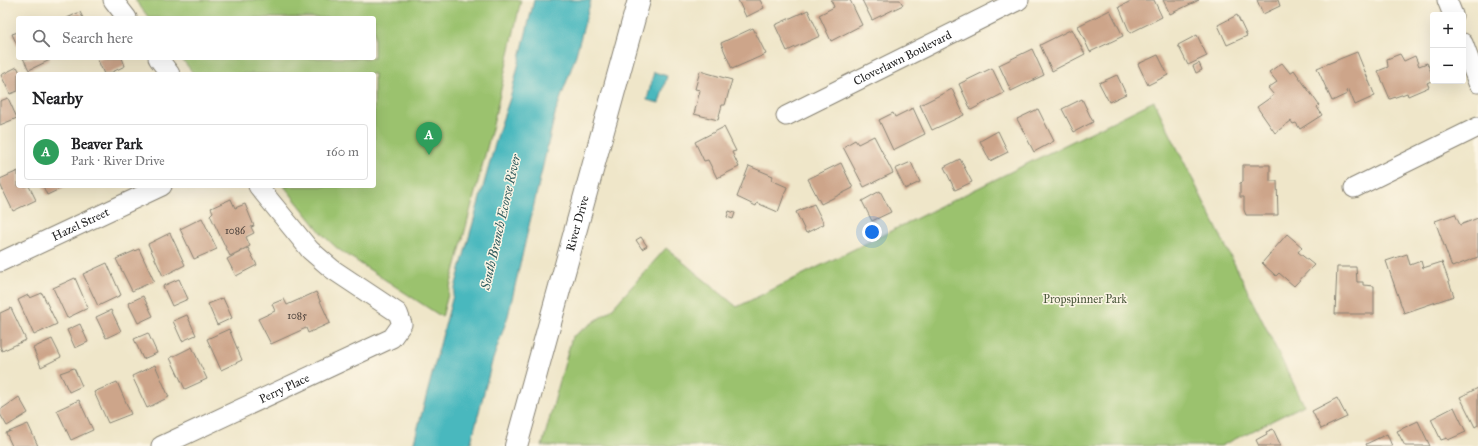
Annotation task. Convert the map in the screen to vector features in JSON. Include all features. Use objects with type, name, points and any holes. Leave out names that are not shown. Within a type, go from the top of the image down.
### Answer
[{"type":"street","points":[[113,0],[125,16]]},
{"type":"street","name":"River Drive","points":[[516,446],[639,0]]},
{"type":"street","name":"Cloverlawn Boulevard","points":[[786,116],[1019,0]]},
{"type":"street","points":[[1447,0],[1452,12]]},
{"type":"street","points":[[1465,48],[1478,83]]},
{"type":"street","points":[[160,60],[168,72]]},
{"type":"street","points":[[1354,188],[1478,127]]},
{"type":"street","name":"Hazel Street","points":[[0,262],[158,188]]},
{"type":"street","name":"Perry Place","points":[[161,446],[392,338],[402,324],[398,313],[332,270],[310,250],[260,188]]},
{"type":"green space","points":[[135,0],[521,0],[493,125],[442,317],[338,249],[323,235],[286,188],[376,188],[376,72],[192,72],[183,60],[376,60],[376,16],[147,16]]},
{"type":"green space","name":"Propspinner Park","points":[[1154,101],[1304,405],[1221,446],[542,446],[572,337],[611,310],[666,248],[737,307]]},
{"type":"water","name":"South Branch Ecorse River","points":[[534,0],[591,0],[575,58],[555,114],[508,316],[492,362],[470,446],[413,446],[459,273],[499,130],[511,95]]},
{"type":"water","points":[[654,72],[667,76],[659,103],[647,100]]},
{"type":"building","points":[[738,0],[760,0],[764,8],[746,17]]},
{"type":"building","points":[[831,0],[850,0],[862,25],[831,41],[819,15],[834,7]]},
{"type":"building","points":[[862,0],[900,0],[903,5],[872,20]]},
{"type":"building","points":[[1133,0],[1154,0],[1162,17],[1130,33],[1119,7]]},
{"type":"building","points":[[1163,0],[1199,0],[1170,14]]},
{"type":"building","points":[[1257,0],[1278,0],[1280,6],[1263,14]]},
{"type":"building","points":[[808,10],[820,36],[787,51],[775,25]]},
{"type":"building","points":[[1110,10],[1123,36],[1090,52],[1078,26]]},
{"type":"building","points":[[80,12],[82,16],[71,16]]},
{"type":"building","points":[[1237,15],[1247,36],[1227,45],[1218,25]]},
{"type":"building","points":[[753,28],[766,54],[732,69],[721,43]]},
{"type":"building","points":[[1072,29],[1085,54],[1052,71],[1040,45]]},
{"type":"building","points":[[16,33],[16,43],[12,34]]},
{"type":"building","points":[[1197,35],[1207,56],[1188,65],[1178,45]]},
{"type":"building","points":[[1032,49],[1044,75],[1011,91],[999,65]]},
{"type":"building","points":[[1357,52],[1375,96],[1355,105],[1349,90],[1346,91],[1347,94],[1332,101],[1317,68]]},
{"type":"building","points":[[1400,54],[1404,61],[1415,56],[1419,66],[1427,63],[1430,70],[1430,82],[1427,83],[1429,87],[1408,96],[1407,93],[1390,99],[1378,71],[1388,67],[1387,59]]},
{"type":"building","points":[[1158,55],[1168,75],[1148,85],[1138,64]]},
{"type":"building","points":[[24,60],[50,60],[29,70]]},
{"type":"building","points":[[98,60],[123,60],[125,66],[112,72],[103,72]]},
{"type":"building","points":[[1199,63],[1202,70],[1196,73],[1193,66]]},
{"type":"building","points":[[1282,63],[1290,73],[1294,70],[1319,105],[1317,107],[1322,115],[1300,129],[1296,123],[1293,124],[1291,121],[1275,133],[1257,107],[1274,95],[1268,88],[1277,82],[1269,72]]},
{"type":"building","points":[[17,67],[20,72],[16,72],[16,92],[10,94],[1,75]]},
{"type":"building","points":[[992,68],[1004,93],[971,110],[959,84]]},
{"type":"building","points":[[700,71],[732,80],[725,105],[722,105],[718,120],[694,114],[700,90],[695,89]]},
{"type":"building","points":[[1117,75],[1126,94],[1109,102],[1099,83]]},
{"type":"building","points":[[952,89],[964,115],[932,130],[920,105]]},
{"type":"building","points":[[8,98],[16,118],[0,125],[0,101]]},
{"type":"building","points":[[1082,99],[1093,122],[1074,132],[1062,109]]},
{"type":"building","points":[[913,108],[925,134],[893,150],[879,120],[893,113],[895,117]]},
{"type":"building","points":[[1038,109],[1054,141],[1034,152],[1017,119]]},
{"type":"building","points":[[724,127],[736,151],[732,152],[739,167],[717,178],[708,160],[704,161],[695,142]]},
{"type":"building","points":[[998,131],[1008,152],[990,161],[980,141]]},
{"type":"building","points":[[874,136],[893,173],[864,187],[843,147],[855,140],[858,144]]},
{"type":"building","points":[[960,159],[972,182],[955,190],[944,167]]},
{"type":"building","points":[[911,162],[920,182],[905,189],[895,169]]},
{"type":"building","points":[[841,163],[853,188],[821,204],[808,179]]},
{"type":"building","points":[[1243,165],[1270,165],[1270,181],[1277,181],[1278,215],[1246,215],[1244,210],[1244,197],[1240,197],[1240,183],[1243,182]]},
{"type":"building","points":[[749,166],[773,176],[771,180],[787,187],[778,212],[757,203],[756,206],[737,197]]},
{"type":"building","points":[[16,172],[16,188],[30,188],[36,200],[13,211],[0,184],[0,179]]},
{"type":"building","points":[[44,188],[62,188],[47,195]]},
{"type":"building","points":[[880,191],[891,212],[872,221],[862,201]]},
{"type":"building","points":[[231,199],[235,208],[245,204],[254,226],[251,227],[254,233],[246,237],[250,246],[230,256],[210,215],[213,212],[211,208]]},
{"type":"building","points":[[814,204],[824,224],[806,233],[796,212]]},
{"type":"building","points":[[729,211],[735,213],[733,219],[727,217]]},
{"type":"building","points":[[1455,214],[1460,225],[1478,218],[1478,257],[1452,267],[1435,221]]},
{"type":"building","points":[[202,218],[217,249],[194,259],[180,229]]},
{"type":"building","points":[[170,233],[185,265],[163,276],[148,244]]},
{"type":"building","points":[[1287,234],[1302,247],[1298,252],[1314,265],[1294,286],[1279,273],[1276,276],[1262,263]]},
{"type":"building","points":[[641,237],[647,246],[642,249],[636,240]]},
{"type":"building","points":[[248,248],[257,265],[236,276],[227,259]]},
{"type":"building","points":[[139,249],[154,281],[132,291],[116,259]]},
{"type":"building","points":[[1407,254],[1410,265],[1421,261],[1423,268],[1442,262],[1454,296],[1404,313],[1386,261]]},
{"type":"building","points":[[107,263],[121,295],[98,306],[83,274]]},
{"type":"building","points":[[1337,267],[1356,267],[1357,282],[1363,282],[1363,285],[1374,286],[1374,314],[1335,314]]},
{"type":"building","points":[[75,278],[88,308],[67,318],[53,288]]},
{"type":"building","points":[[179,279],[188,299],[172,306],[163,286]]},
{"type":"building","points":[[316,292],[330,323],[308,333],[306,328],[271,344],[258,319],[275,311],[272,304],[284,299],[287,305]]},
{"type":"building","points":[[42,293],[57,324],[34,335],[18,300],[28,295],[30,298]]},
{"type":"building","points":[[143,296],[153,316],[138,323],[128,303]]},
{"type":"building","points":[[223,298],[232,318],[217,325],[208,304]]},
{"type":"building","points":[[11,308],[26,340],[2,351],[0,346],[0,313]]},
{"type":"building","points":[[111,310],[121,331],[106,338],[96,317]]},
{"type":"building","points":[[187,315],[196,335],[182,341],[173,321]]},
{"type":"building","points":[[80,324],[88,342],[75,348],[67,330]]},
{"type":"building","points":[[229,329],[242,360],[221,370],[207,339]]},
{"type":"building","points":[[148,333],[157,353],[143,359],[134,339]]},
{"type":"building","points":[[52,339],[61,357],[41,367],[33,348]]},
{"type":"building","points":[[192,347],[207,379],[185,389],[170,358]]},
{"type":"building","points":[[155,365],[169,397],[147,408],[132,376]]},
{"type":"building","points":[[74,368],[82,386],[69,392],[60,373]]},
{"type":"building","points":[[117,382],[131,414],[108,423],[94,392]]},
{"type":"building","points":[[1478,388],[1478,425],[1475,427],[1460,397]]},
{"type":"building","points":[[19,397],[28,413],[7,426],[0,414],[0,410]]},
{"type":"building","points":[[1337,398],[1347,417],[1321,429],[1312,411]]},
{"type":"building","points":[[79,400],[93,430],[71,440],[57,410]]},
{"type":"building","points":[[1454,407],[1466,432],[1448,440],[1447,438],[1441,440],[1431,419]]},
{"type":"building","points":[[1418,421],[1430,446],[1405,446],[1397,431]]},
{"type":"building","points":[[28,424],[38,446],[12,446],[6,433]]},
{"type":"building","points":[[1273,429],[1281,446],[1259,446],[1256,440],[1267,434],[1266,432]]},
{"type":"building","points":[[1387,434],[1392,446],[1367,446],[1366,444]]},
{"type":"place","name":"Beaver Park","points":[[429,155]]}]
